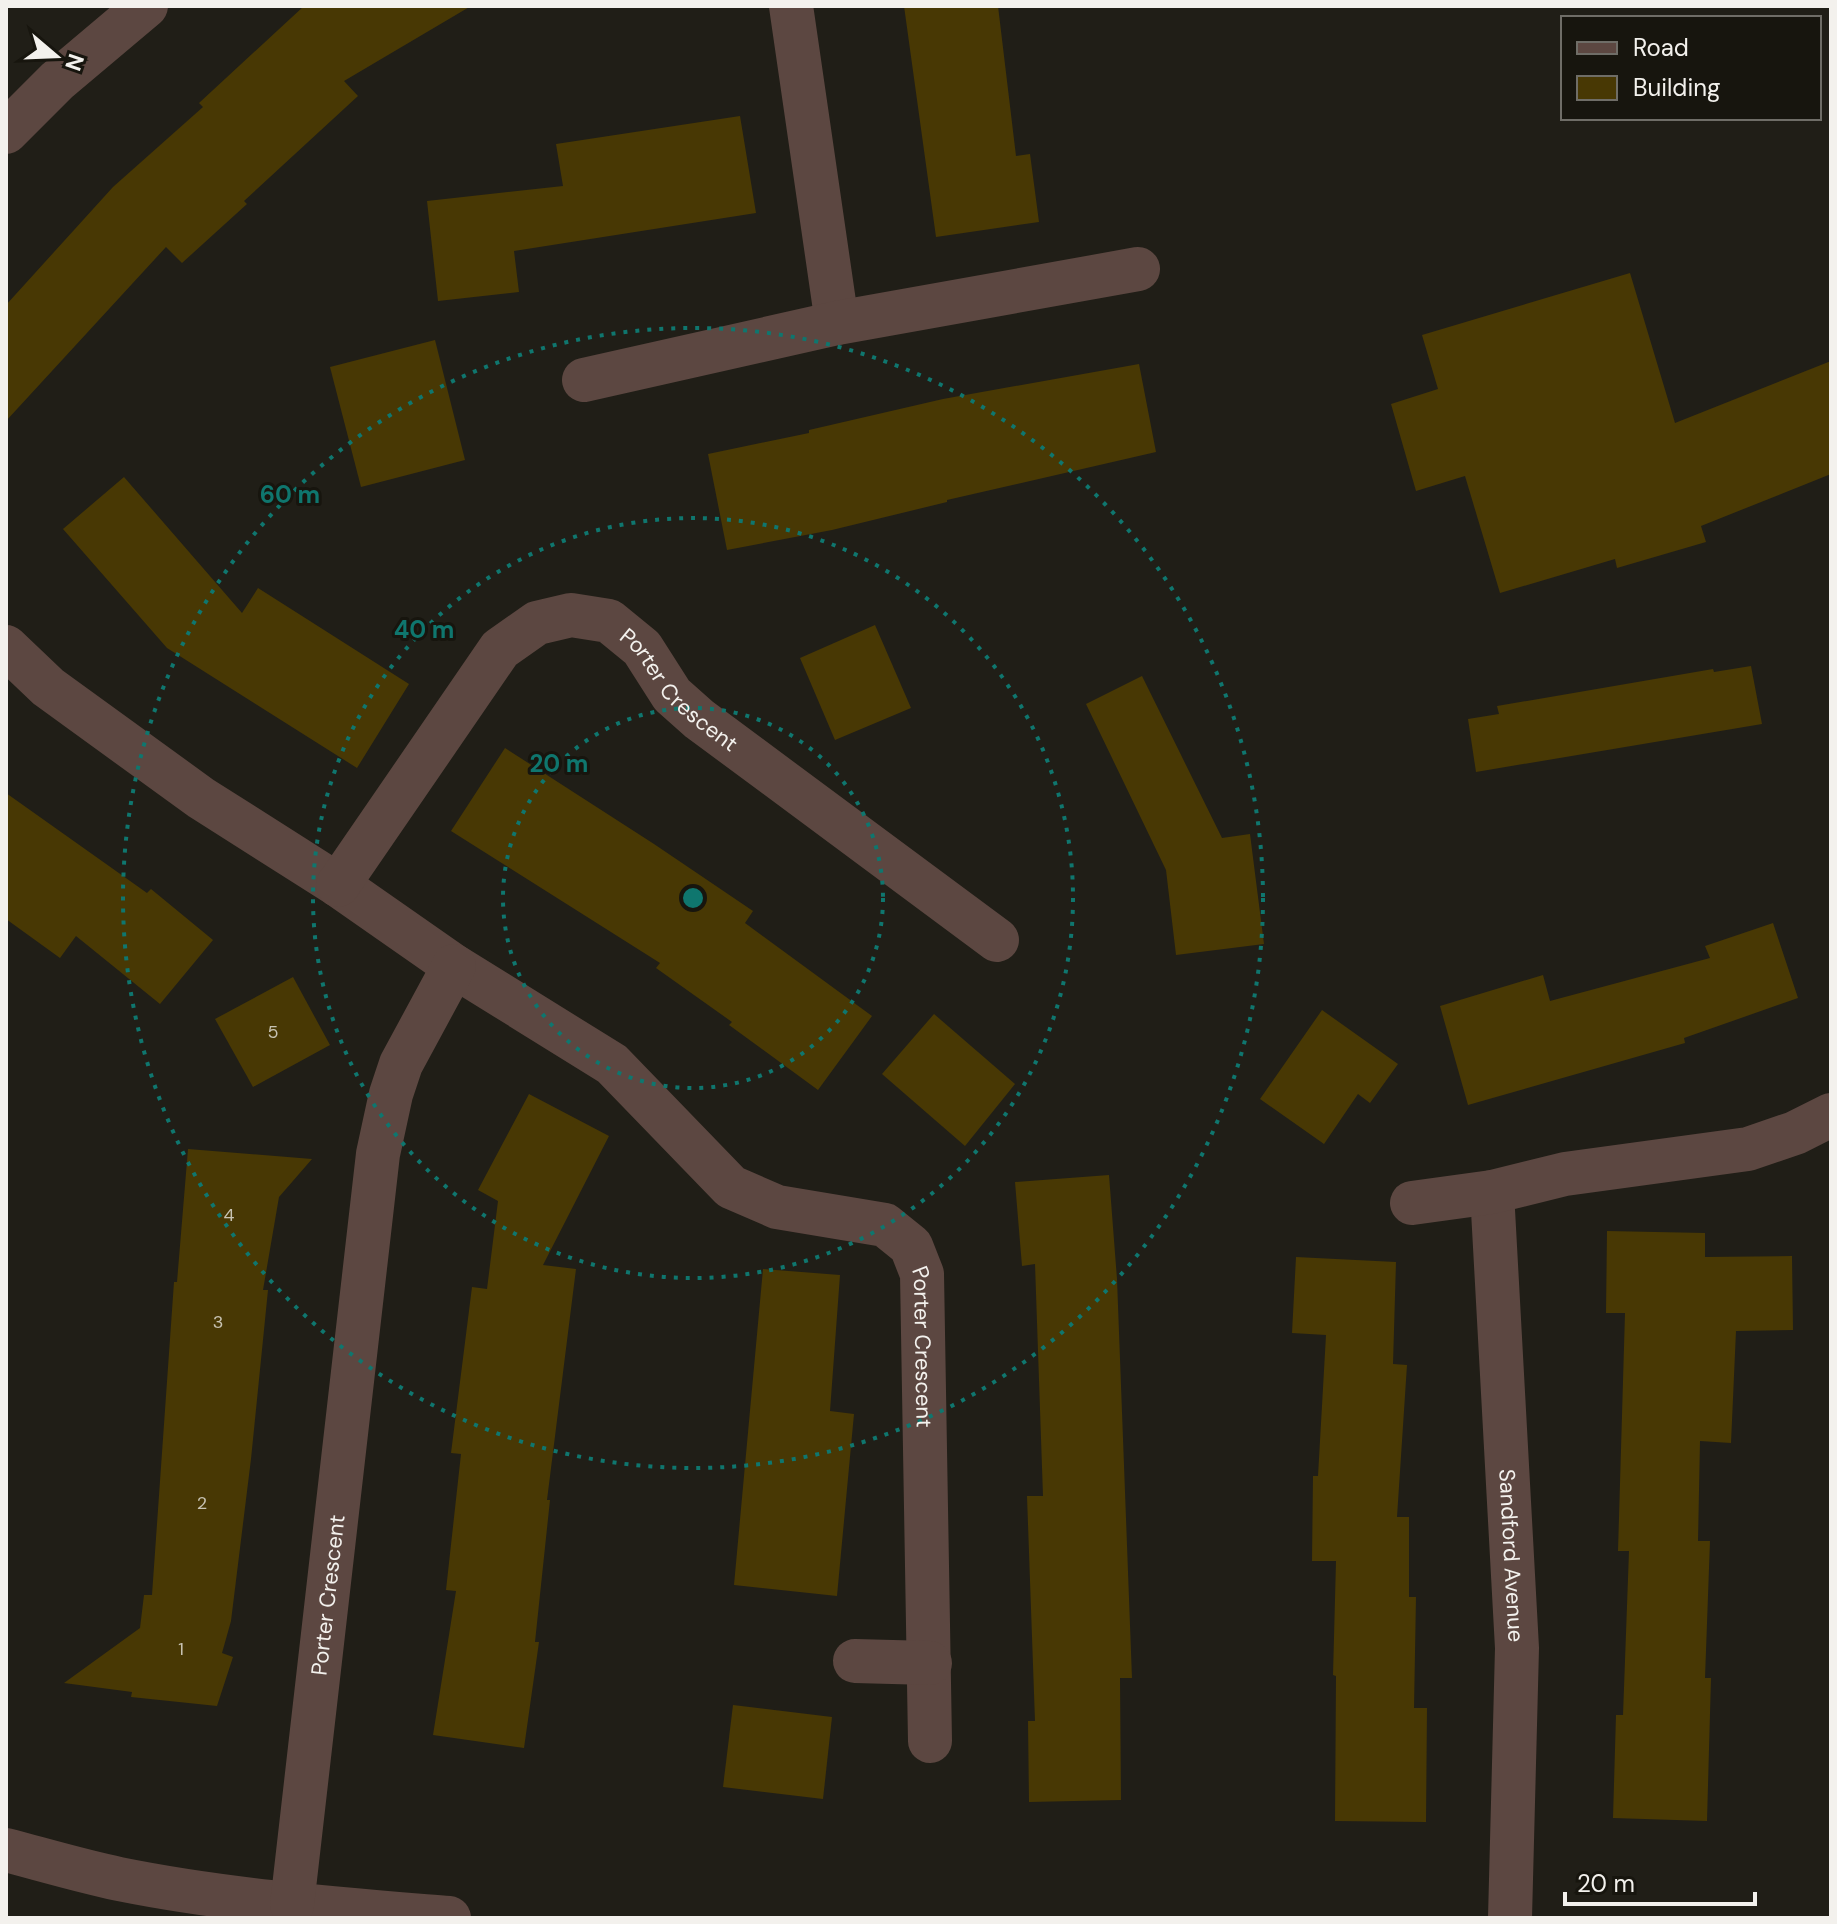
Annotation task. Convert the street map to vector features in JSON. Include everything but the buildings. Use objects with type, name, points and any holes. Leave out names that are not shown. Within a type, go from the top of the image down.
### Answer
[{"type":"street","points":[[6,132],[57,81],[146,6]]},
{"type":"street","points":[[791,6],[837,323]]},
{"type":"street","points":[[584,380],[837,323],[1138,269]]},
{"type":"street","name":"Porter Crescent","points":[[338,885],[500,649],[537,623],[571,615],[609,621],[642,648],[672,695],[699,719],[997,940]]},
{"type":"street","name":"Porter Crescent","points":[[6,647],[48,687],[201,798],[338,885],[454,966],[612,1064],[731,1187],[777,1207],[885,1225],[911,1246],[922,1274],[930,1741]]},
{"type":"street","name":"Porter Crescent","points":[[292,1905],[378,1154],[401,1064],[454,966]]},
{"type":"street","points":[[1412,1203],[1492,1192],[1565,1174],[1748,1149],[1795,1133],[1831,1115]]},
{"type":"street","name":"Sandford Avenue","points":[[1492,1192],[1517,1648],[1510,1918]]},
{"type":"street","points":[[855,1661],[930,1663]]},
{"type":"street","points":[[6,1850],[119,1879],[292,1905],[449,1918]]}]
